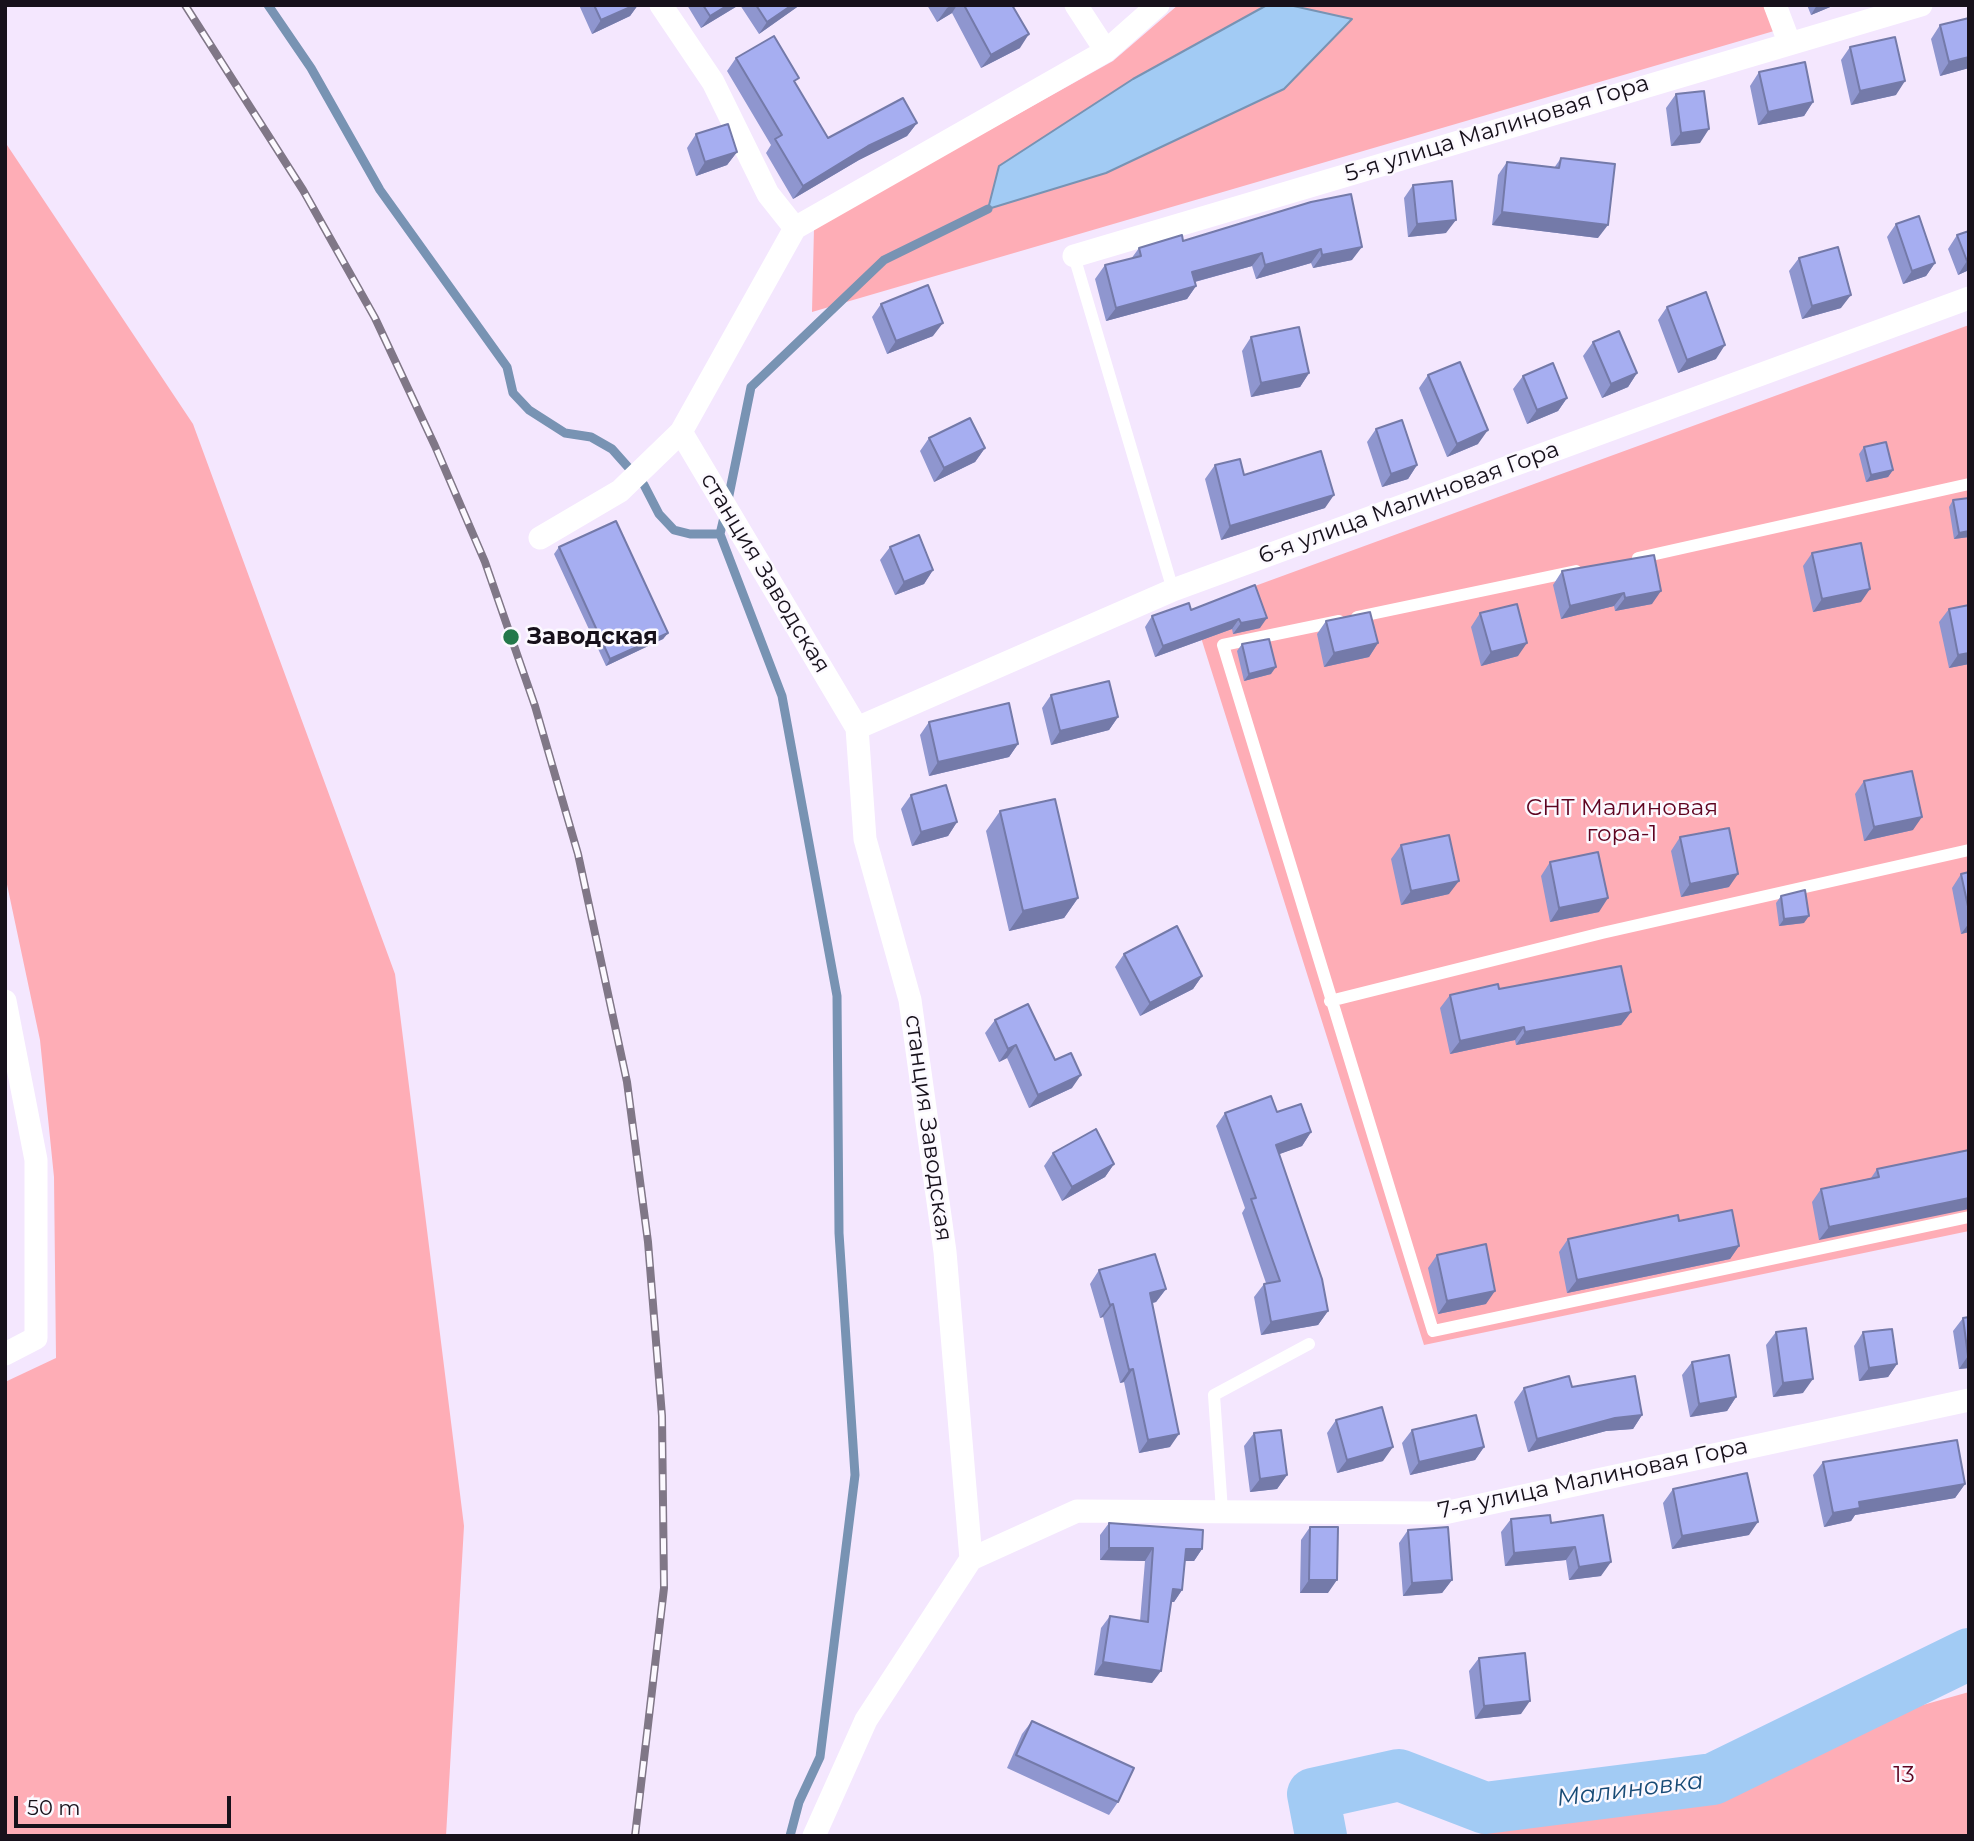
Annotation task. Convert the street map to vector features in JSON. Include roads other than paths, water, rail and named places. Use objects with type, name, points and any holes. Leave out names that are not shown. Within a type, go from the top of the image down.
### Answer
[{"type":"street","points":[[661,5],[713,82],[768,194],[795,228]]},
{"type":"street","points":[[1076,5],[1106,51]]},
{"type":"street","points":[[540,538],[620,491],[681,432],[795,228],[1106,51],[1158,5]]},
{"type":"street","points":[[1775,5],[1789,42]]},
{"type":"street","name":"5-я улица Малиновая Гора","points":[[1074,256],[1921,5]]},
{"type":"street","name":"6-я улица Малиновая Гора","points":[[857,728],[1173,590],[1969,298]]},
{"type":"street","name":"станция Заводская","points":[[681,432],[857,728],[865,839],[910,1000],[942,1226],[971,1559]]},
{"type":"street","points":[[5,1001],[36,1174],[36,1338],[5,1354]]},
{"type":"street","name":"7-я улица Малиновая Гора","points":[[971,1559],[1077,1511],[1444,1513],[1969,1400]]},
{"type":"street","points":[[814,1836],[866,1720],[971,1559]]},
{"type":"lane","points":[[1074,256],[1173,590]]},
{"type":"lane","points":[[1620,562],[1969,484]]},
{"type":"lane","points":[[1592,568],[1223,645],[1433,1331],[1969,1217]]},
{"type":"lane","points":[[1330,1001],[1615,929],[1969,850]]},
{"type":"lane","points":[[1222,1511],[1214,1395],[1309,1344]]},
{"type":"water","points":[[1267,5],[1289,5],[1352,19],[1284,89],[1106,173],[988,209],[999,166],[1133,79]]},
{"type":"waterway","points":[[268,5],[311,68],[380,190],[507,367],[513,393],[529,410],[565,433],[591,437],[612,449],[644,485],[659,514],[674,530],[690,534],[720,534]]},
{"type":"waterway","points":[[728,500],[751,387],[884,260],[988,209]]},
{"type":"waterway","points":[[725,513],[720,534],[782,696],[837,996],[839,1233],[855,1475],[820,1757],[799,1802],[790,1836]]},
{"type":"waterway","name":"Малиновка","points":[[1321,1836],[1313,1794],[1399,1775],[1485,1808],[1713,1779],[1969,1654]]},
{"type":"railway","points":[[185,5],[303,190],[375,318],[435,446],[485,562],[535,706],[578,854],[627,1082],[648,1242],[662,1416],[664,1588],[635,1836]]},
{"type":"place","name":"Заводская","points":[[511,637]]},
{"type":"park label","name":"СНТ Малиновая гора-1","points":[[1622,821]]},
{"type":"park label","name":"13","points":[[1904,1775]]}]
